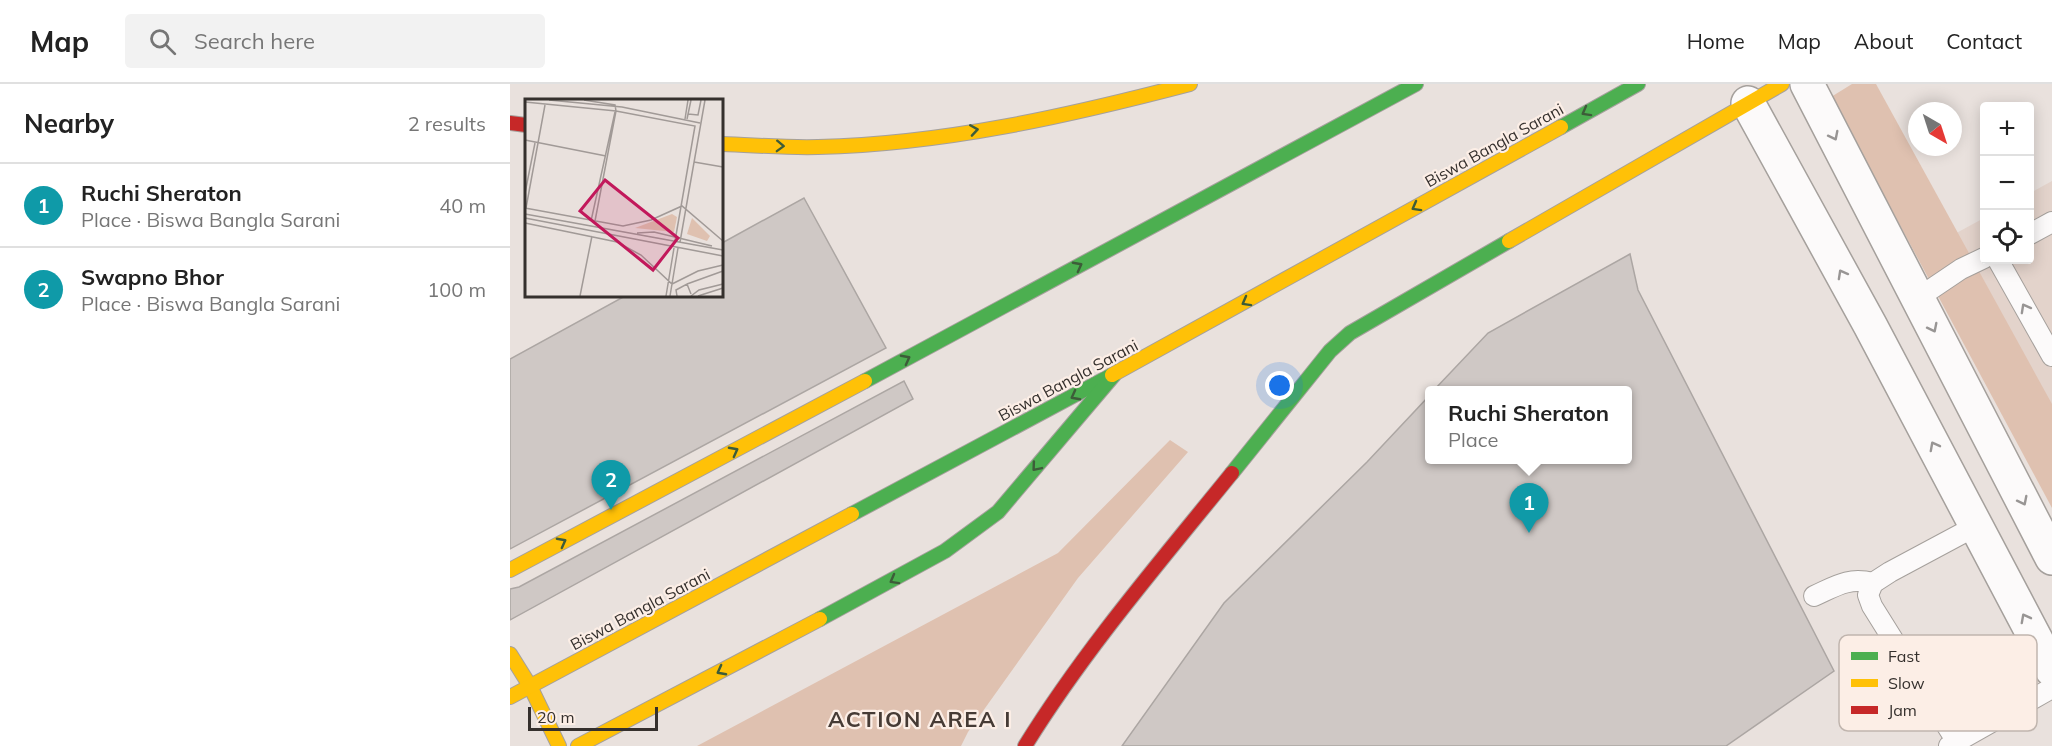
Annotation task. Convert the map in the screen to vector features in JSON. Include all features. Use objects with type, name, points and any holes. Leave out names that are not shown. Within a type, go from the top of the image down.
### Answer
[{"type":"main road","points":[[723,144],[817,147],[928,137],[1076,112],[1190,84]]},
{"type":"main road","points":[[510,570],[1416,84]]},
{"type":"main road","name":"Biswa Bangla Sarani","points":[[510,697],[1114,374],[1638,84]]},
{"type":"main road","points":[[1024,746],[1101,637],[1330,351],[1350,333],[1782,84]]},
{"type":"main road","points":[[510,123],[525,125]]},
{"type":"main road","points":[[578,746],[945,551],[998,512],[1114,374]]},
{"type":"main road","points":[[510,654],[530,686],[559,746]]},
{"type":"street","points":[[1807,84],[2052,558]]},
{"type":"street","points":[[1748,103],[1876,336],[2034,635]]},
{"type":"street","points":[[2037,642],[2052,670]]},
{"type":"lane","points":[[2034,232],[2052,222]]},
{"type":"lane","points":[[1918,298],[1961,269],[1980,260]]},
{"type":"lane","points":[[2000,264],[2052,356]]},
{"type":"lane","points":[[1889,635],[1868,595],[1873,584],[1976,526]]},
{"type":"lane","points":[[1814,596],[1848,580],[1861,580],[1873,584]]},
{"type":"lane","points":[[2037,696],[2052,688]]},
{"type":"lane","points":[[1945,731],[1953,744],[1976,731]]},
{"type":"shaded area","points":[[1852,84],[1876,84],[1908,142],[1908,156],[1916,156],[2052,404],[2052,508],[1831,97]]},
{"type":"shaded area","points":[[2052,181],[2052,474],[1927,249],[1980,220],[1980,264],[2034,264],[2034,191]]},
{"type":"shaded area","points":[[1170,440],[1188,452],[1078,578],[968,732],[961,746],[697,746],[1058,553]]},
{"type":"building","points":[[804,198],[886,348],[510,549],[510,359],[623,297],[723,297],[723,242]]},
{"type":"building","points":[[1630,254],[1638,290],[1834,671],[1726,746],[1122,746],[1224,603],[1367,462],[1425,400],[1425,464],[1632,464],[1632,386],[1438,386],[1488,333]]},
{"type":"building","points":[[904,381],[913,399],[510,620],[510,589],[519,587]]},
{"type":"traffic: fast","points":[[865,381],[1416,84]]},
{"type":"traffic: fast","points":[[1561,127],[1638,84]]},
{"type":"traffic: fast","points":[[1232,473],[1330,351],[1350,333],[1509,241]]},
{"type":"traffic: fast","points":[[852,514],[1112,375]]},
{"type":"traffic: fast","points":[[820,619],[945,551],[998,512],[1114,375]]},
{"type":"traffic: slow","points":[[723,144],[782,147],[865,145],[959,134],[1052,117],[1190,84]]},
{"type":"traffic: slow","points":[[1509,241],[1782,84]]},
{"type":"traffic: slow","points":[[1112,375],[1561,127]]},
{"type":"traffic: slow","points":[[510,570],[865,381]]},
{"type":"traffic: slow","points":[[510,697],[852,514]]},
{"type":"traffic: slow","points":[[578,746],[820,619]]},
{"type":"traffic: slow","points":[[510,654],[530,686],[559,746]]},
{"type":"traffic: jam","points":[[510,123],[525,125]]},
{"type":"traffic: jam","points":[[1025,746],[1098,640],[1232,473]]},
{"type":"place","name":"Swapno Bhor","points":[[611,510]]},
{"type":"place","name":"Ruchi Sheraton","points":[[1529,533]]},
{"type":"district","name":"ACTION AREA I","points":[[920,719]]}]
